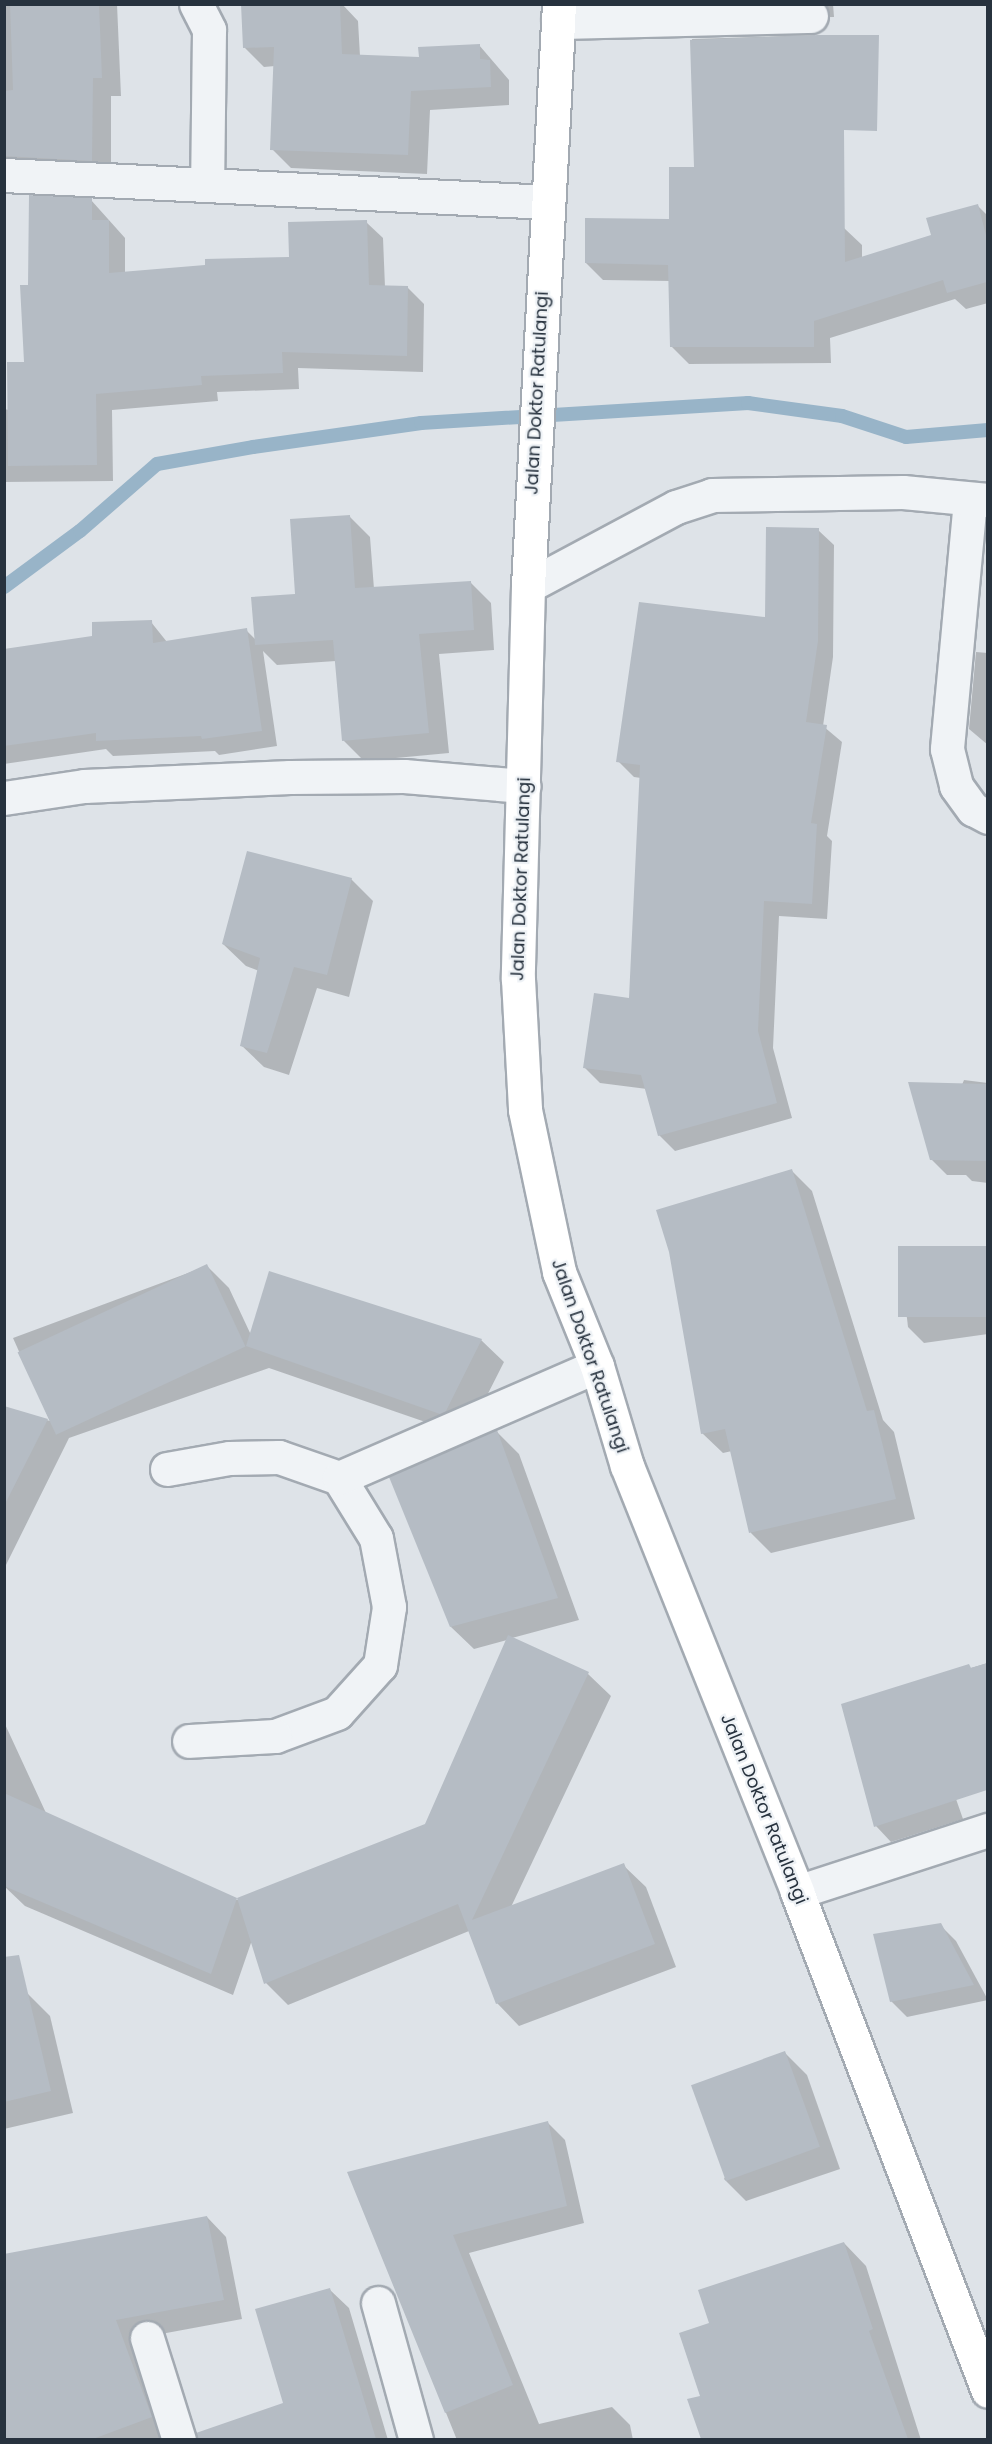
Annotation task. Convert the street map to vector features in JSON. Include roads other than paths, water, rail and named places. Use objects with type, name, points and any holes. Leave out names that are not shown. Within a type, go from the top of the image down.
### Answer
[{"type":"highway","name":"Jalan Doktor Ratulangi","points":[[558,13],[528,585],[518,979],[525,1110],[559,1272],[597,1366],[627,1466],[797,1892],[987,2391]]},
{"type":"street","points":[[196,4],[209,30],[207,185]]},
{"type":"street","points":[[558,13],[812,16]]},
{"type":"street","points":[[4,175],[548,202]]},
{"type":"street","points":[[528,585],[676,507],[712,495],[903,492],[979,500],[947,749],[956,786],[973,808],[987,817]]},
{"type":"street","points":[[4,798],[84,786],[290,777],[404,776],[524,786]]},
{"type":"street","points":[[339,1478],[597,1366]]},
{"type":"street","points":[[167,1469],[229,1458],[279,1457],[339,1478],[376,1538],[388,1607],[380,1665],[338,1713],[275,1736],[189,1741]]},
{"type":"street","points":[[797,1892],[987,1830]]},
{"type":"street","points":[[378,2303],[416,2439]]},
{"type":"street","points":[[147,2338],[179,2439]]},
{"type":"waterway","points":[[4,587],[80,531],[157,464],[253,447],[421,423],[748,403],[842,416],[906,437],[988,430]]}]
